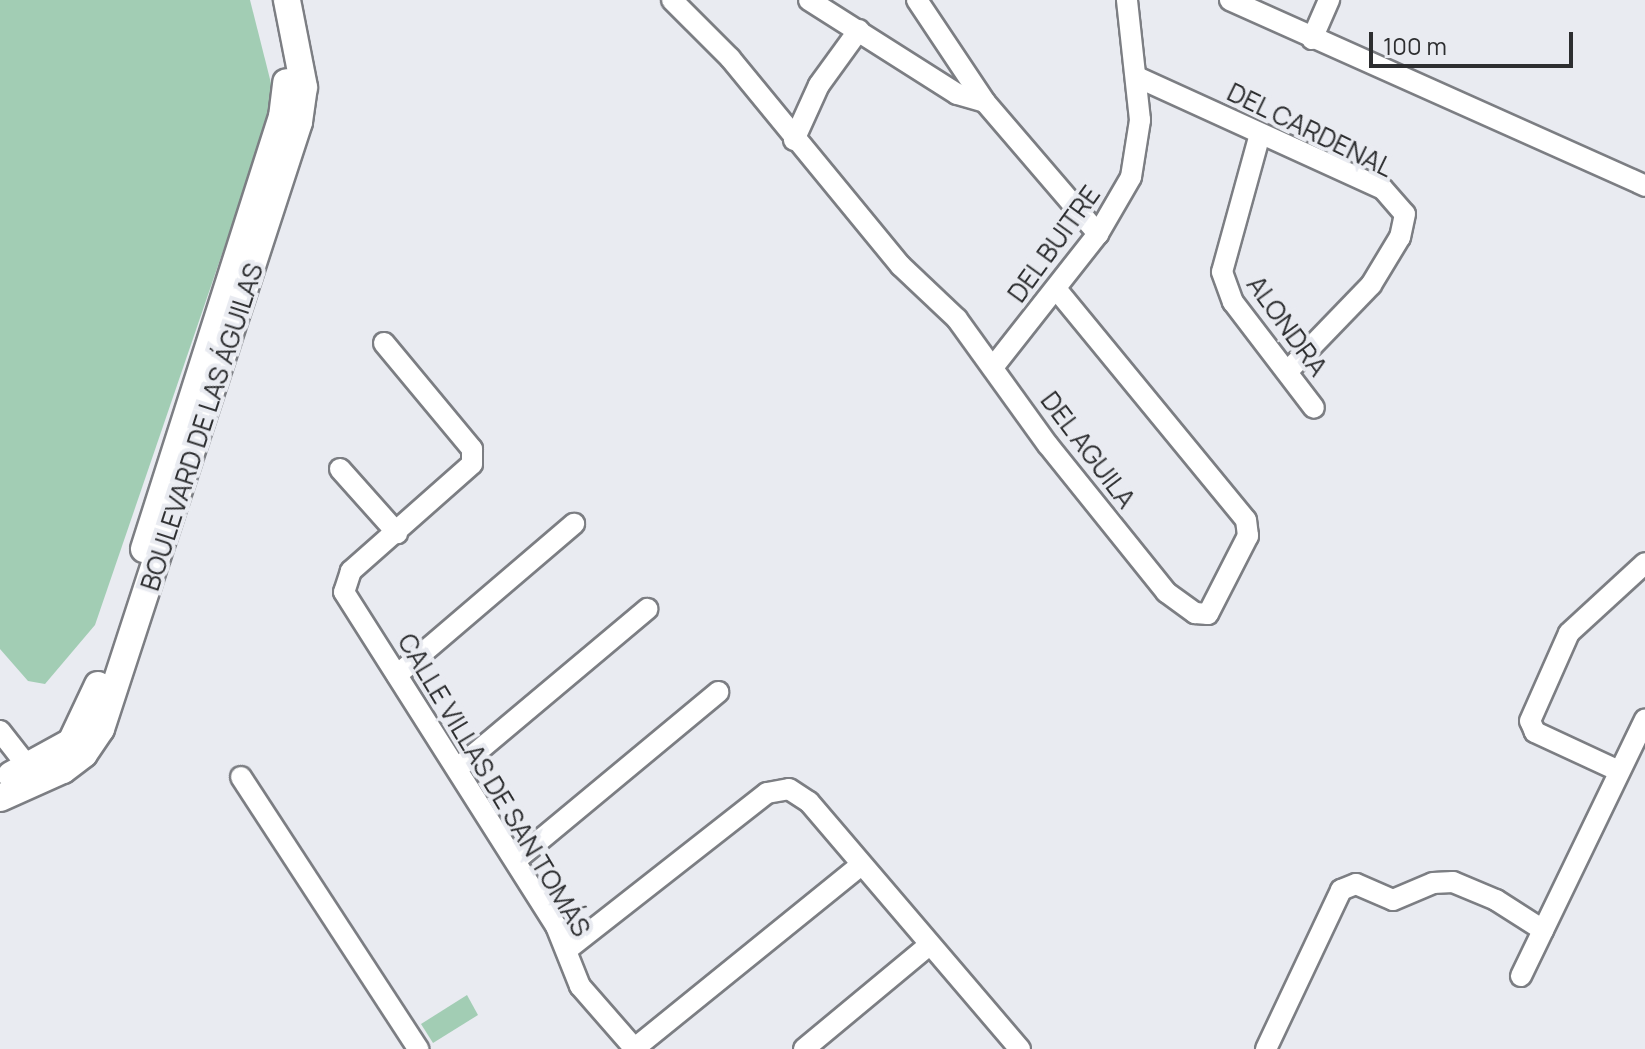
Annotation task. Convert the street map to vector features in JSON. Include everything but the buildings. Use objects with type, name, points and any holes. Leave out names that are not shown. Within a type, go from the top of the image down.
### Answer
[{"type":"main road","name":"BOULEVARD DE LAS ÁGUILAS","points":[[0,780],[29,768],[71,742],[84,721],[282,117],[286,85],[270,0]]},
{"type":"main road","name":"BOULEVARD DE LAS ÁGUILAS","points":[[0,798],[63,770],[84,754],[101,729],[299,122],[304,87],[287,0]]},
{"type":"street","name":"DEL AGUILA","points":[[672,0],[730,58],[794,140],[994,366],[1048,445],[1166,592],[1195,613],[1208,614],[1248,536],[1246,520],[1057,290]]},
{"type":"street","points":[[809,0],[957,94],[985,102]]},
{"type":"street","points":[[917,0],[985,102],[1098,234]]},
{"type":"street","name":"DEL BUITRE","points":[[994,366],[1057,290],[1117,206],[1138,150],[1137,77],[1127,0]]},
{"type":"street","points":[[1230,0],[1645,186]]},
{"type":"street","points":[[1312,39],[1329,0]]},
{"type":"street","points":[[794,140],[819,85],[859,30]]},
{"type":"street","name":"DEL CARDENAL","points":[[1137,77],[1383,189],[1405,214],[1400,237],[1371,285],[1288,371]]},
{"type":"street","name":"ALONDRA","points":[[1260,134],[1222,272],[1233,302],[1314,408]]},
{"type":"street","points":[[340,469],[397,533],[467,472],[472,449],[384,343]]},
{"type":"street","points":[[397,675],[574,524]]},
{"type":"street","name":"CALLE VILLAS DE SAN TOMÁS","points":[[397,533],[344,582],[344,592],[516,860],[568,949],[580,986],[635,1049]]},
{"type":"street","points":[[1619,771],[1535,732],[1530,721],[1569,633],[1645,563]]},
{"type":"street","points":[[459,767],[647,609]]},
{"type":"street","points":[[516,860],[718,692]]},
{"type":"street","points":[[1521,976],[1645,719]]},
{"type":"street","points":[[0,731],[29,768]]},
{"type":"street","points":[[241,777],[418,1049]]},
{"type":"street","points":[[568,949],[767,793],[789,789],[809,802],[1016,1047]]},
{"type":"street","points":[[635,1049],[861,865]]},
{"type":"street","points":[[1266,1049],[1341,890],[1356,884],[1393,900],[1433,883],[1453,882],[1496,900],[1543,930]]},
{"type":"street","points":[[804,1049],[928,946]]},
{"type":"green space","points":[[0,0],[250,0],[275,99],[95,625],[45,684],[28,681],[0,649]]},
{"type":"green space","points":[[467,995],[478,1015],[433,1043],[421,1024]]}]
